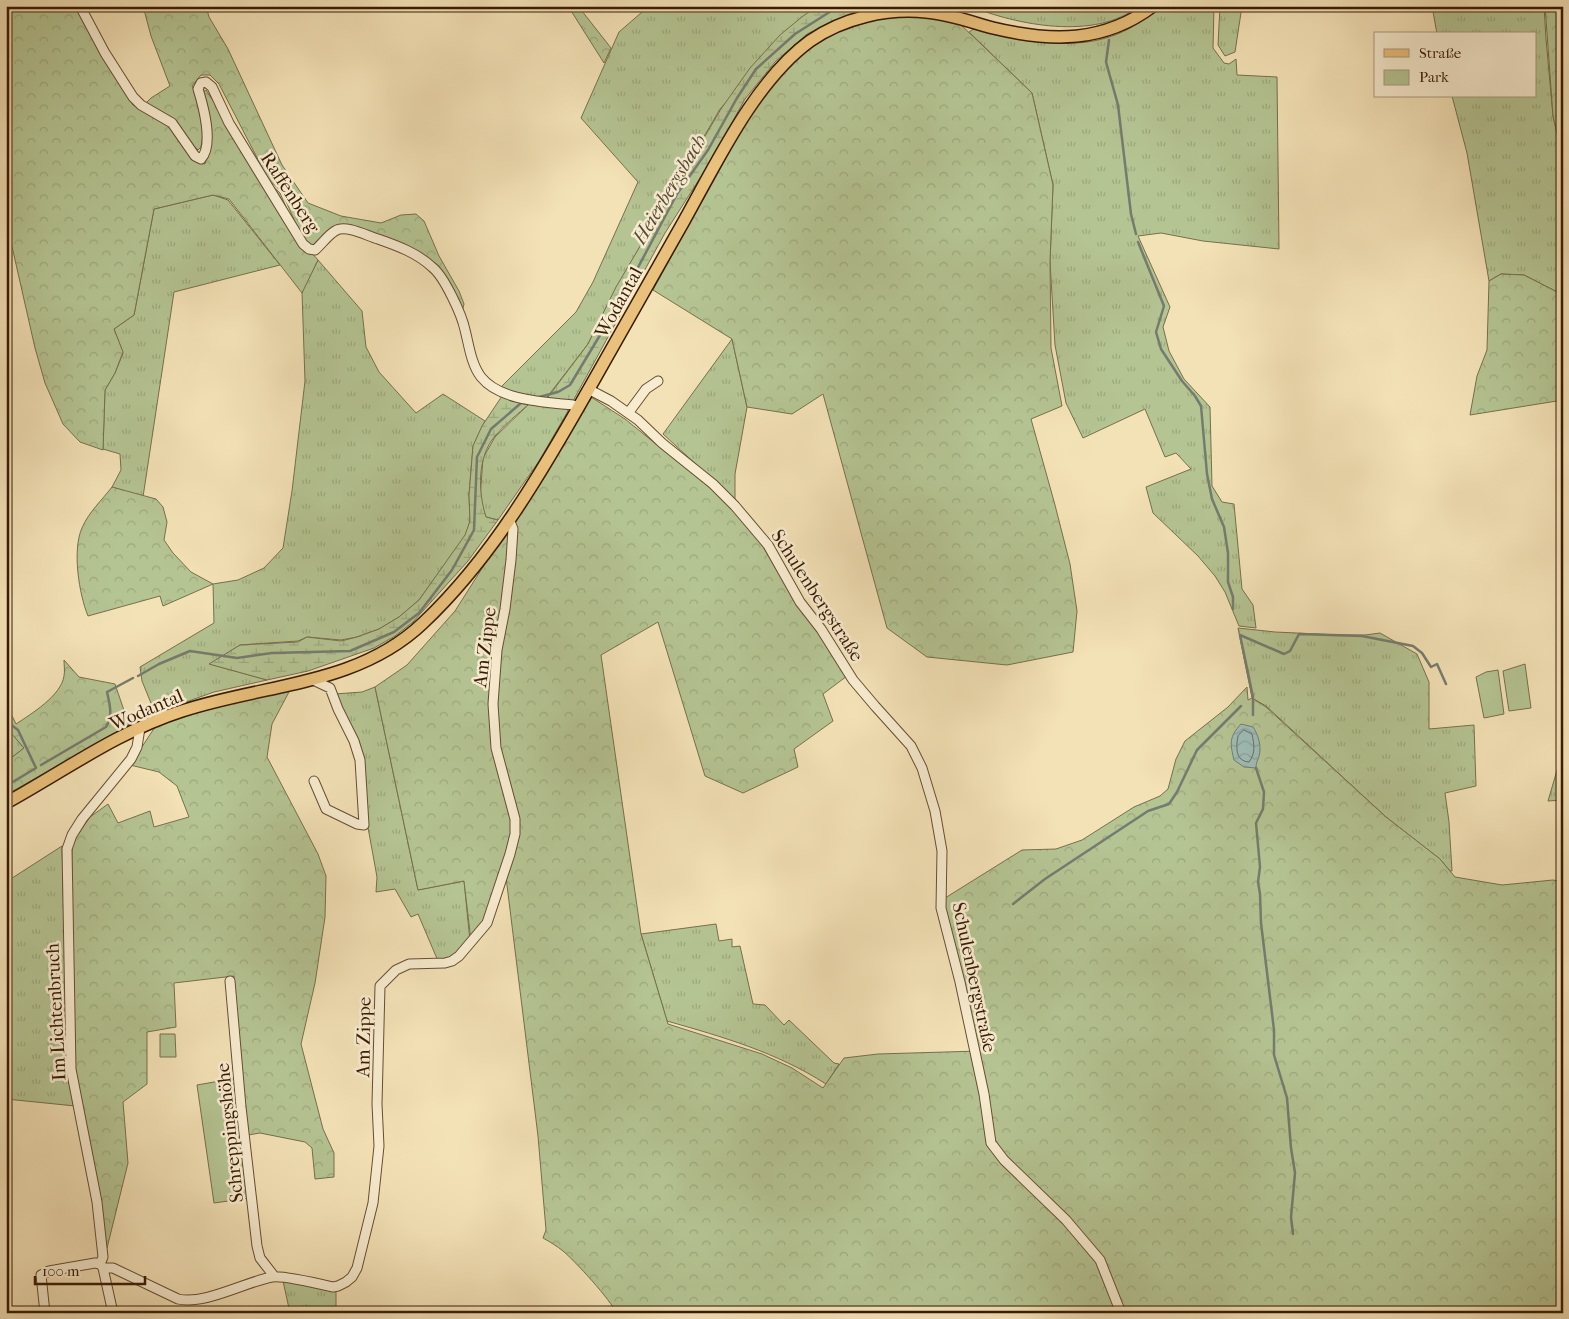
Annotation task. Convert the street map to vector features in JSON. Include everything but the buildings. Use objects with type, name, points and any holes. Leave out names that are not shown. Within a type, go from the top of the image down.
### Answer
[{"type":"main road","name":"Wodantal","points":[[6,803],[140,728],[180,711],[216,701],[313,680],[349,668],[379,655],[397,644],[421,625],[451,593],[510,519],[579,407],[743,118],[777,72],[810,42],[824,33],[853,20],[882,13],[909,11],[932,12],[993,28],[1030,35],[1083,36],[1115,28],[1154,6]]},
{"type":"street","name":"Raffenberg","points":[[80,6],[105,53],[133,97],[141,105],[172,123],[195,156],[201,159],[206,150],[207,132],[204,107],[198,89],[202,83],[206,82],[212,87],[229,124],[303,244],[309,249],[316,250],[335,231],[347,229],[401,247],[418,256],[434,268],[455,303],[465,328],[470,355],[480,377],[498,390],[525,400],[579,407]]},
{"type":"street","points":[[629,412],[646,389],[658,381]]},
{"type":"street","name":"Schulenbergstraße","points":[[588,389],[629,412],[662,443],[713,484],[756,529],[768,545],[800,602],[853,680],[899,731],[914,752],[922,768],[935,811],[942,851],[941,908],[960,982],[984,1094],[991,1143],[1004,1160],[1066,1220],[1100,1260],[1121,1313]]},
{"type":"street","name":"Am Zippe","points":[[102,1266],[112,1268],[186,1301],[274,1276],[338,1286],[352,1277],[357,1268],[372,1210],[379,1146],[377,1104],[380,986],[396,970],[408,964],[445,963],[459,956],[487,923],[515,834],[515,818],[496,748],[493,704],[497,650],[505,609],[511,560],[513,529],[510,519]]},
{"type":"street","points":[[313,680],[330,688],[338,709],[354,740],[360,760],[364,825],[357,824],[326,809],[314,782]]},
{"type":"street","name":"Im Lichtenbruch","points":[[112,1313],[102,1266],[99,1217],[71,1069],[66,864],[67,849],[72,835],[82,819],[131,759],[137,747],[140,728]]},
{"type":"street","name":"Schreppingshöhe","points":[[230,981],[241,1106],[257,1246],[260,1258],[274,1276]]},
{"type":"street","points":[[45,1313],[41,1275],[50,1270],[95,1263],[102,1266]]},
{"type":"green space","points":[[6,6],[79,6],[103,54],[133,105],[167,123],[193,160],[205,164],[211,136],[203,92],[206,90],[266,180],[280,193],[293,223],[318,260],[302,293],[229,199],[213,195],[154,209],[134,315],[114,329],[123,352],[115,373],[105,390],[103,450],[80,442],[63,424],[45,383],[35,348],[6,220]]},
{"type":"green space","points":[[143,6],[206,6],[209,17],[228,49],[282,165],[308,203],[341,216],[381,223],[401,215],[416,214],[424,221],[439,256],[459,291],[464,304],[462,312],[436,267],[341,227],[310,249],[298,238],[295,222],[282,192],[268,179],[219,84],[210,75],[201,75],[192,86],[200,105],[203,134],[201,147],[198,150],[169,121],[142,107],[151,98],[170,86],[151,36]]},
{"type":"green space","points":[[568,6],[578,6],[611,48],[604,63]]},
{"type":"green space","points":[[649,6],[818,6],[720,109],[616,288],[588,344],[544,401],[500,388],[576,312],[593,282],[638,182],[581,118],[619,32]]},
{"type":"green space","points":[[818,6],[878,6],[842,17],[807,34],[775,62],[745,99],[709,164],[665,233],[573,401],[545,401],[588,344],[616,287],[721,109],[750,68],[780,35]]},
{"type":"green space","points":[[970,6],[1139,6],[1121,17],[1101,23],[1079,26],[1056,26],[1032,24],[1010,19]]},
{"type":"green space","points":[[1159,6],[1214,6],[1213,48],[1224,63],[1229,64],[1236,59],[1237,75],[1277,77],[1279,249],[1203,241],[1161,233],[1138,236],[1170,307],[1163,327],[1169,351],[1184,379],[1210,407],[1212,486],[1222,502],[1234,504],[1242,589],[1253,605],[1256,628],[1239,626],[1225,592],[1215,576],[1198,556],[1153,513],[1146,487],[1191,469],[1176,453],[1165,457],[1145,409],[1083,438],[1066,403],[1055,345],[1050,262],[1053,185],[1032,93],[969,32],[975,28],[1024,39],[1048,42],[1072,43],[1095,41],[1117,34],[1139,23]]},
{"type":"green space","points":[[1220,6],[1242,6],[1235,52],[1225,56],[1218,45]]},
{"type":"green space","points":[[1432,6],[1544,6],[1553,116],[1563,160],[1563,295],[1524,275],[1501,274],[1489,281],[1467,153],[1453,98],[1536,98],[1536,32],[1437,32]]},
{"type":"green space","points":[[1545,6],[1563,6],[1563,160],[1553,116]]},
{"type":"green space","points":[[916,13],[958,22],[1032,93],[1053,185],[1050,261],[1051,348],[1062,406],[1031,419],[1070,564],[1077,611],[1073,652],[1007,665],[927,657],[887,628],[823,394],[792,414],[747,407],[732,339],[653,290],[735,142],[761,100],[792,63],[810,47],[841,29],[872,19]]},
{"type":"green space","points":[[213,195],[228,200],[280,265],[174,292],[143,497],[112,487],[121,470],[120,454],[103,449],[105,390],[115,373],[123,353],[114,329],[134,315],[154,209]]},
{"type":"green space","points":[[318,260],[362,311],[366,347],[379,372],[416,413],[443,394],[485,421],[473,446],[469,495],[470,521],[466,535],[419,600],[399,617],[379,629],[357,637],[341,640],[307,637],[298,641],[240,645],[210,664],[267,680],[214,692],[155,713],[142,681],[140,667],[214,623],[213,584],[238,580],[264,568],[283,548],[305,381],[302,292]]},
{"type":"green space","points":[[1501,274],[1524,275],[1563,295],[1563,400],[1470,415],[1477,376],[1487,350],[1489,281]]},
{"type":"green space","points":[[732,339],[747,407],[735,474],[735,504],[711,478],[663,434]]},
{"type":"green space","points":[[502,396],[529,404],[495,436],[489,444],[482,464],[481,486],[483,507],[486,517],[498,520],[468,561],[413,622],[395,636],[374,648],[308,671],[267,680],[209,664],[240,645],[298,642],[307,637],[341,641],[357,637],[379,629],[399,617],[419,600],[465,535],[470,521],[469,495],[473,446],[482,426]]},
{"type":"green space","points":[[591,397],[625,419],[735,508],[754,531],[783,581],[847,676],[823,694],[833,721],[794,749],[798,767],[743,793],[705,776],[658,622],[601,655],[641,934],[668,1024],[762,1054],[792,1068],[823,1088],[844,1058],[878,1054],[979,1051],[946,923],[945,898],[1022,850],[1056,849],[1082,840],[1134,807],[1160,796],[1168,789],[1176,759],[1185,741],[1228,707],[1247,687],[1248,700],[1252,698],[1266,707],[1386,817],[1440,859],[1455,877],[1502,885],[1553,880],[1563,882],[1563,1313],[616,1313],[600,1290],[575,1263],[561,1249],[543,1238],[546,1230],[538,1136],[505,869],[485,922],[471,941],[464,881],[418,890],[375,687],[407,665],[455,611]]},
{"type":"green space","points":[[529,404],[566,407],[568,411],[539,461],[498,520],[486,517],[480,499],[483,458],[495,437]]},
{"type":"green space","points":[[112,487],[156,499],[163,507],[167,522],[164,540],[173,553],[191,572],[213,584],[163,606],[160,596],[88,616],[78,572],[77,548],[79,537],[88,517]]},
{"type":"green space","points":[[1238,628],[1339,635],[1380,633],[1417,654],[1429,682],[1429,729],[1474,725],[1476,786],[1445,793],[1452,871],[1440,859],[1386,817],[1266,706],[1252,698]]},
{"type":"green space","points":[[64,660],[79,677],[115,684],[129,725],[6,795],[6,762],[24,748],[11,733],[6,733],[6,703],[16,724],[37,710],[57,691],[62,683]]},
{"type":"green space","points":[[1525,664],[1531,708],[1509,711],[1503,671]]},
{"type":"green space","points":[[1498,670],[1504,714],[1484,718],[1476,677],[1486,672]]},
{"type":"green space","points":[[375,687],[418,890],[464,881],[470,941],[448,960],[438,961],[418,914],[411,917],[395,889],[376,892],[377,877],[367,822],[362,759],[335,694],[362,692]]},
{"type":"green space","points":[[290,690],[272,724],[267,757],[318,854],[326,876],[325,917],[315,983],[301,1044],[323,1129],[334,1153],[334,1177],[315,1179],[312,1148],[305,1142],[260,1133],[248,1135],[234,976],[174,983],[176,1027],[147,1032],[147,1084],[123,1102],[128,1163],[107,1248],[74,1069],[71,921],[72,843],[90,817],[108,804],[118,823],[150,811],[154,827],[189,817],[177,786],[159,772],[130,765],[155,727],[200,710]]},
{"type":"green space","points":[[11,732],[24,748],[6,762],[6,733]]},
{"type":"green space","points":[[1563,750],[1563,800],[1548,801]]},
{"type":"green space","points":[[62,846],[65,962],[75,1106],[6,1099],[6,882]]},
{"type":"green space","points":[[716,924],[719,941],[732,939],[732,947],[740,946],[753,1004],[765,1005],[784,1025],[789,1020],[834,1063],[839,1064],[826,1084],[788,1063],[749,1046],[667,1021],[641,934]]},
{"type":"green space","points":[[160,1034],[175,1034],[176,1057],[160,1057]]},
{"type":"green space","points":[[237,1078],[250,1198],[214,1203],[197,1085]]},
{"type":"green space","points":[[283,1281],[336,1290],[336,1313],[290,1313]]},
{"type":"water","points":[[1241,724],[1253,727],[1258,737],[1260,752],[1256,768],[1244,767],[1234,760],[1232,737]]},
{"type":"waterway","name":"Heierbergsbach","points":[[539,397],[558,392],[570,385],[617,307],[677,194],[708,150],[737,98],[756,69],[795,34],[839,6]]},
{"type":"waterway","points":[[1109,40],[1106,62],[1118,105],[1131,214],[1136,234]]},
{"type":"waterway","points":[[1138,242],[1164,306],[1156,332],[1161,349],[1201,406],[1207,474],[1212,499],[1224,527],[1228,553],[1228,582],[1233,597],[1233,609]]},
{"type":"waterway","name":"Heierbergsbach","points":[[138,676],[159,664],[190,651],[237,658],[272,653],[350,651],[394,632],[419,613],[452,570],[474,530],[477,457],[491,429],[521,403]]},
{"type":"waterway","points":[[1240,635],[1284,654],[1290,651],[1299,634],[1362,636],[1413,646],[1422,653],[1431,667],[1437,664],[1446,684]]},
{"type":"waterway","points":[[1240,635],[1253,697],[1253,715]]},
{"type":"waterway","name":"Heierbergsbach","points":[[41,765],[106,727],[110,714],[107,692],[133,678]]},
{"type":"waterway","points":[[1013,904],[1045,879],[1148,811],[1169,804],[1177,792],[1197,750],[1241,706]]},
{"type":"waterway","points":[[6,721],[18,730],[36,768],[6,786]]},
{"type":"waterway","points":[[1256,768],[1264,792],[1263,809],[1256,823],[1260,867],[1258,882],[1261,923],[1274,1030],[1274,1055],[1287,1098],[1295,1173],[1291,1217],[1293,1234]]}]
